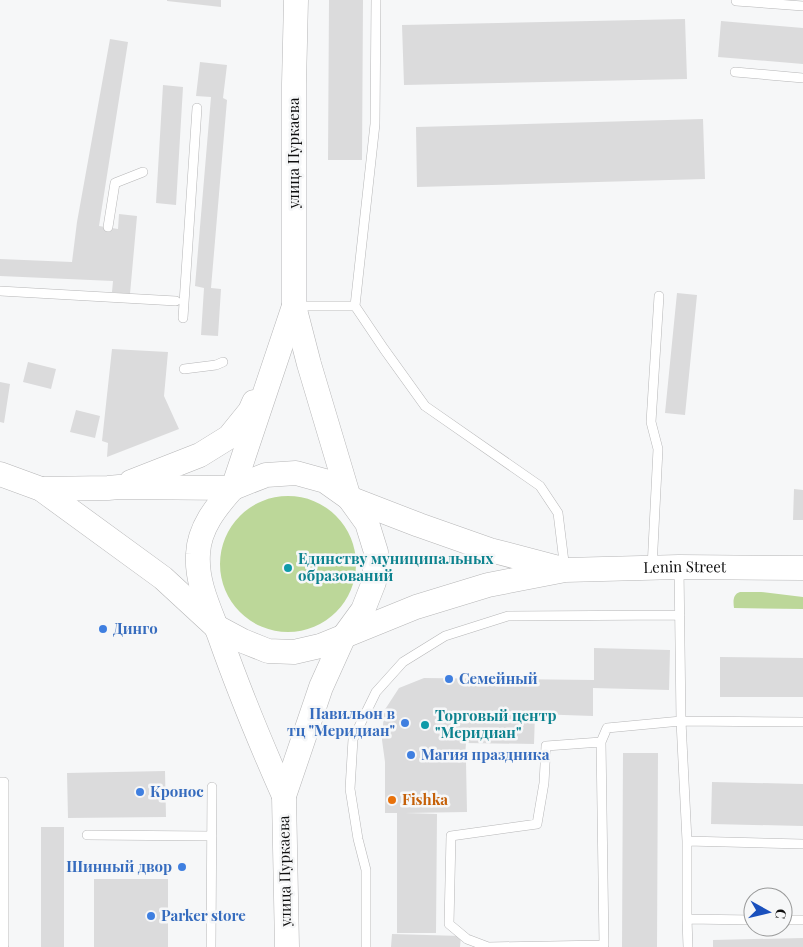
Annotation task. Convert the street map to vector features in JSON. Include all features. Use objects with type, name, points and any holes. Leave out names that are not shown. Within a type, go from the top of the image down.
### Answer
[{"type":"main road","name":"улица Пуркаева","points":[[294,306],[296,0]]},
{"type":"main road","points":[[284,796],[257,735],[198,579],[198,552],[204,527],[218,505],[233,488],[294,306]]},
{"type":"main road","points":[[284,796],[321,687],[344,636],[363,610],[374,582],[376,552],[367,523],[350,498],[309,364],[294,306]]},
{"type":"main road","points":[[119,487],[200,455],[229,437],[250,411],[279,349]]},
{"type":"main road","points":[[42,489],[119,487],[233,488],[266,475],[296,473],[325,481],[350,498],[419,525],[490,550],[566,570]]},
{"type":"main road","points":[[0,474],[42,489],[163,578],[215,626],[243,641],[268,651],[294,652],[320,646],[416,607],[488,585],[566,570]]},
{"type":"main road","name":"Lenin Street","points":[[566,570],[679,567],[803,568]]},
{"type":"main road","name":"улица Пуркаева","points":[[284,796],[287,947]]},
{"type":"lane","points":[[376,0],[375,124],[356,306],[425,406],[540,486],[558,513],[566,570]]},
{"type":"lane","points":[[736,1],[803,6]]},
{"type":"lane","points":[[735,72],[803,78]]},
{"type":"lane","points":[[183,318],[197,108]]},
{"type":"lane","points":[[108,227],[115,183],[143,172]]},
{"type":"lane","points":[[0,291],[176,301]]},
{"type":"lane","points":[[652,568],[658,449],[651,422],[659,296]]},
{"type":"lane","points":[[294,306],[356,306]]},
{"type":"lane","points":[[184,369],[216,365],[223,362]]},
{"type":"lane","points":[[679,567],[681,721],[687,841],[686,919],[688,947]]},
{"type":"lane","points":[[366,947],[366,870],[358,839],[350,789],[354,739],[376,692],[403,662],[445,636],[508,616],[680,614]]},
{"type":"lane","points":[[601,742],[546,746],[544,784],[538,824],[450,836],[449,924],[467,939],[488,947],[604,944],[601,742],[607,728],[681,721],[803,722]]},
{"type":"lane","points":[[0,782],[4,782],[4,944]]},
{"type":"lane","points":[[211,947],[212,787]]},
{"type":"lane","points":[[87,835],[212,836]]},
{"type":"lane","points":[[687,841],[803,844]]},
{"type":"lane","points":[[686,919],[743,920]]},
{"type":"green space","points":[[288,496],[314,502],[336,516],[350,538],[356,564],[350,590],[336,612],[314,626],[288,632],[262,626],[240,612],[226,590],[220,564],[226,538],[240,516],[262,502]]},
{"type":"green space","points":[[740,592],[761,592],[803,597],[803,609],[734,608],[734,598]]},
{"type":"building","points":[[221,0],[221,7],[167,1]]},
{"type":"building","points":[[329,0],[363,0],[362,160],[328,160]]},
{"type":"building","points":[[685,19],[687,79],[404,85],[402,25]]},
{"type":"building","points":[[721,21],[803,28],[803,64],[718,57]]},
{"type":"building","points":[[110,39],[128,42],[99,226],[118,229],[119,214],[137,216],[130,294],[112,292],[113,281],[0,276],[0,259],[72,262],[77,222]]},
{"type":"building","points":[[200,62],[227,65],[223,98],[227,100],[211,288],[221,289],[218,336],[201,335],[204,288],[195,286],[211,97],[196,96]]},
{"type":"building","points":[[163,85],[183,87],[176,205],[156,203]]},
{"type":"building","points":[[703,119],[705,179],[417,187],[416,127]]},
{"type":"building","points":[[677,293],[697,295],[685,415],[665,413]]},
{"type":"building","points":[[112,349],[168,352],[164,396],[179,429],[107,457],[108,443],[102,441]]},
{"type":"building","points":[[28,362],[56,369],[51,389],[23,382]]},
{"type":"building","points":[[0,382],[10,384],[4,423],[0,422]]},
{"type":"building","points":[[76,410],[100,416],[95,438],[70,432]]},
{"type":"building","points":[[794,489],[803,490],[803,520],[793,520]]},
{"type":"building","points":[[594,648],[670,650],[669,690],[593,688],[593,716],[535,714],[534,744],[466,743],[467,812],[405,813],[437,814],[436,933],[397,933],[397,813],[385,813],[385,762],[382,740],[384,711],[399,688],[424,678],[594,680]]},
{"type":"building","points":[[720,657],[803,658],[803,697],[720,697]]},
{"type":"building","points":[[623,753],[658,753],[657,947],[622,947]]},
{"type":"building","points":[[165,771],[166,817],[68,818],[67,773]]},
{"type":"building","points":[[712,782],[803,784],[803,826],[711,824]]},
{"type":"building","points":[[41,827],[64,827],[64,947],[41,947]]},
{"type":"building","points":[[94,879],[168,879],[168,947],[94,947]]},
{"type":"building","points":[[392,934],[461,936],[460,947],[391,947]]},
{"type":"building","points":[[803,938],[803,947],[713,947],[713,940]]},
{"type":"place","name":"Единству муниципальных образований","points":[[288,568]]},
{"type":"place","name":"Динго","points":[[103,629]]},
{"type":"place","name":"Семейный","points":[[449,679]]},
{"type":"place","name":"Павильон в тц \"Меридиан\"","points":[[405,723]]},
{"type":"place","name":"Торговый центр \"Меридиан\"","points":[[425,725]]},
{"type":"place","name":"Магия праздника","points":[[411,755]]},
{"type":"place","name":"Кронос","points":[[140,792]]},
{"type":"place","name":"Fishka","points":[[392,800]]},
{"type":"place","name":"Шинный двор","points":[[182,867]]},
{"type":"place","name":"Parker store","points":[[151,916]]}]
